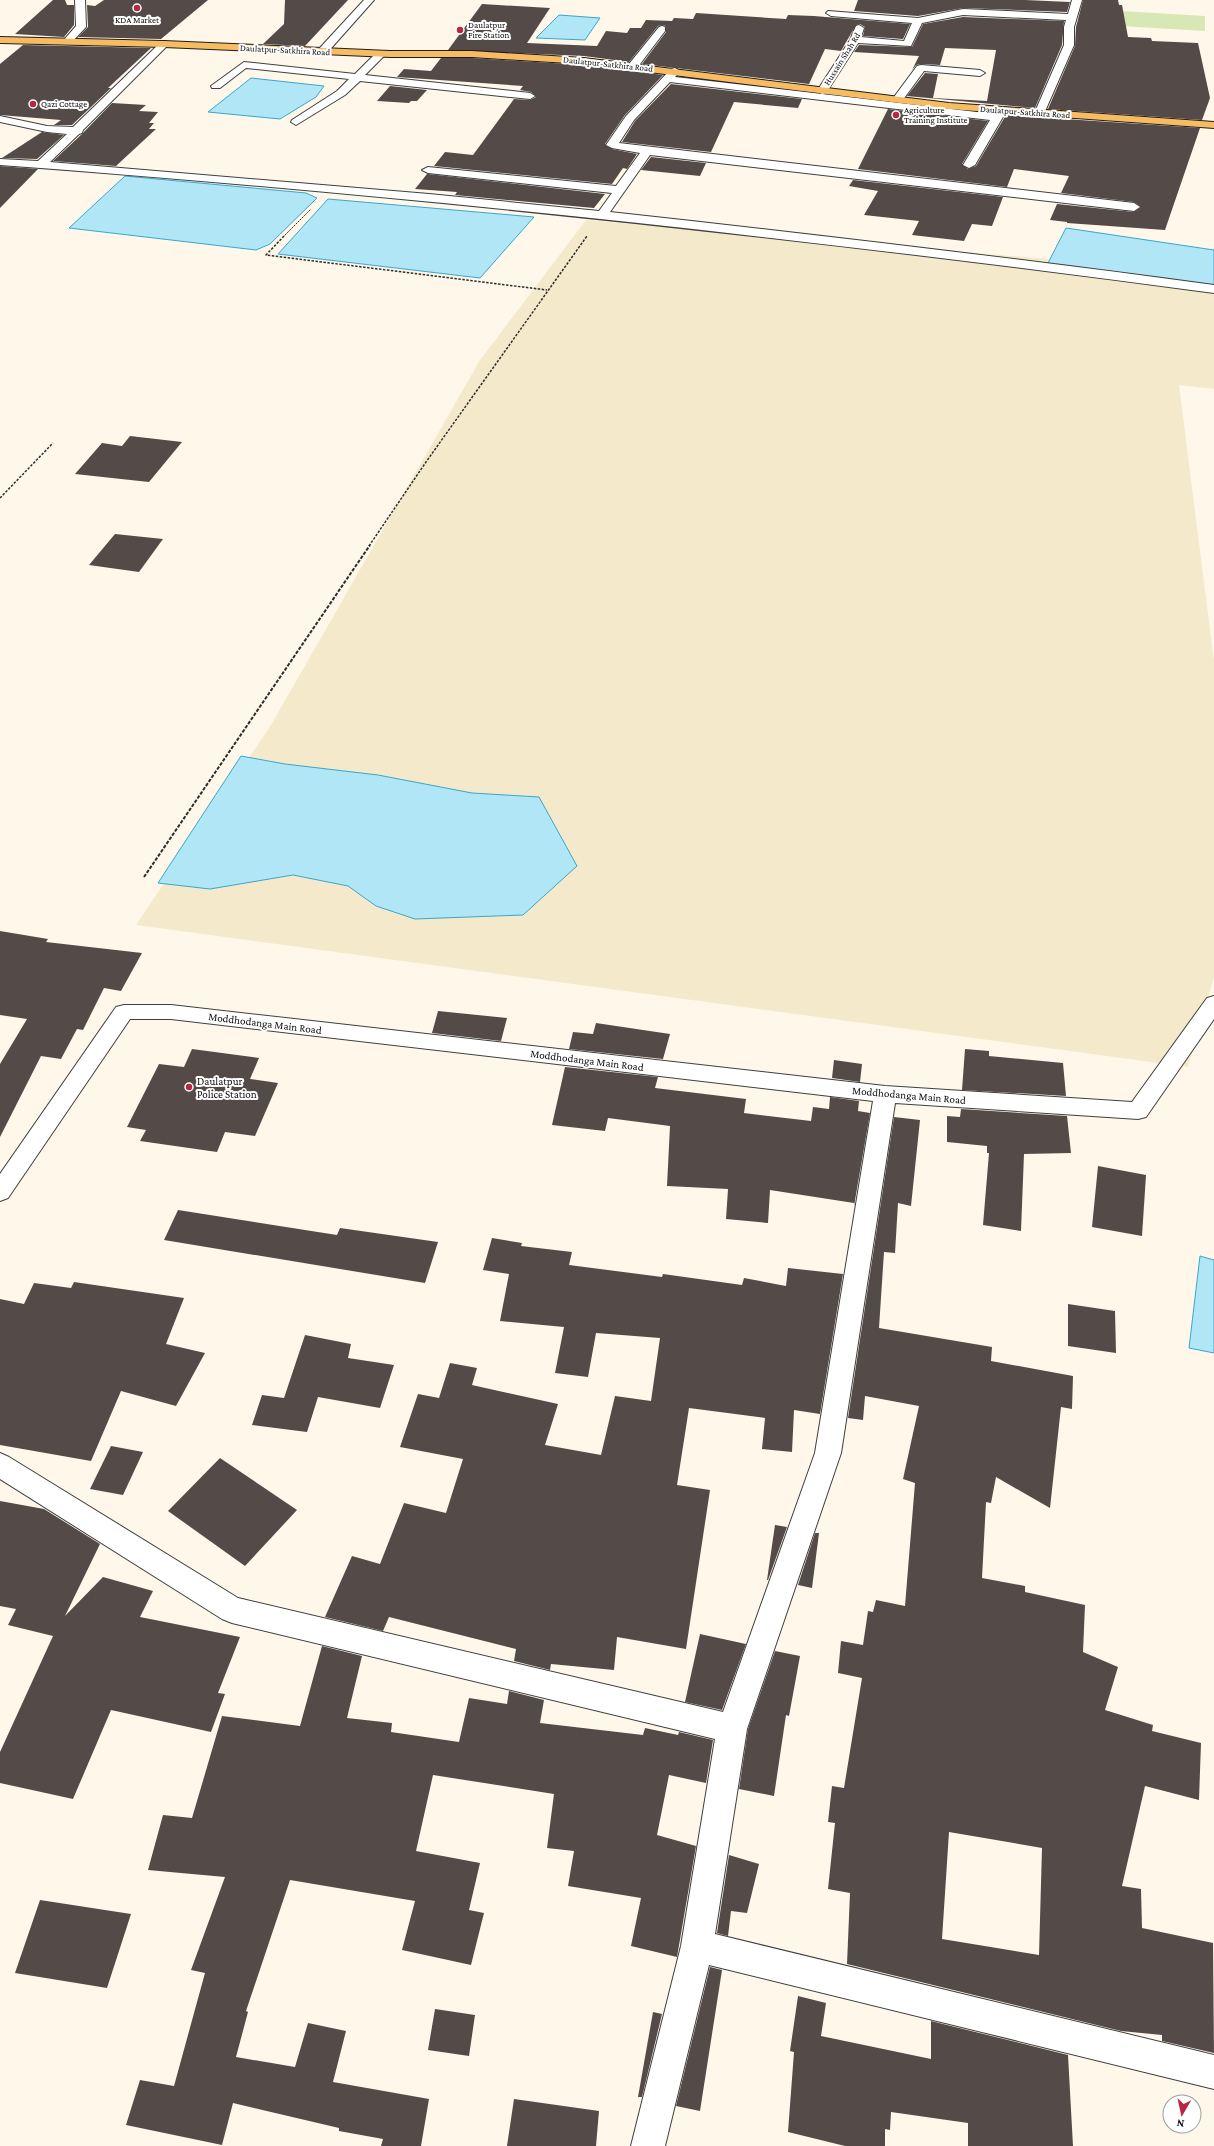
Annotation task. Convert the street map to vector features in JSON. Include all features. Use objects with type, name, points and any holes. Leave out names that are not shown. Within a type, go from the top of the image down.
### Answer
[{"type":"main road","name":"Daulatpur-Satkhira Road","points":[[0,40],[164,44],[382,54],[472,54],[584,61],[633,66],[671,75],[898,99],[1000,114],[1039,114],[1214,125]]},
{"type":"street","points":[[68,41],[81,27],[80,0]]},
{"type":"street","points":[[322,52],[369,0]]},
{"type":"street","points":[[1039,114],[1068,45],[1069,27],[1077,0]]},
{"type":"street","name":"Hussain Shah Rd","points":[[822,91],[855,40],[860,29],[854,22],[833,9],[918,21]]},
{"type":"street","points":[[855,40],[908,44],[918,21],[963,12],[1072,17]]},
{"type":"street","points":[[633,66],[662,29]]},
{"type":"street","points":[[42,165],[78,131],[164,44]]},
{"type":"street","points":[[296,122],[341,93],[382,54]]},
{"type":"street","points":[[216,86],[244,65],[530,96]]},
{"type":"street","points":[[898,99],[921,68],[980,73]]},
{"type":"street","points":[[969,165],[1000,114],[671,75],[630,118],[612,145],[647,151],[1134,207]]},
{"type":"street","points":[[0,119],[47,129],[78,131]]},
{"type":"street","points":[[602,215],[647,151]]},
{"type":"street","points":[[0,162],[602,215],[796,236],[1214,289]]},
{"type":"street","points":[[428,170],[619,190]]},
{"type":"street","name":"Moddhodanga Main Road","points":[[0,1192],[124,1012],[171,1012],[885,1094],[1138,1111],[1214,1003]]},
{"type":"street","points":[[648,2146],[697,1946],[732,1729],[828,1453],[885,1094]]},
{"type":"street","points":[[0,1465],[232,1610],[732,1729]]},
{"type":"street","points":[[697,1946],[1214,2072]]},
{"type":"path","points":[[330,190],[266,255],[547,290]]},
{"type":"path","points":[[144,878],[426,462],[547,290],[602,215]]},
{"type":"path","points":[[0,498],[53,443]]},
{"type":"shaded area","points":[[586,220],[1214,273],[1214,389],[1179,385],[1214,661],[1214,977],[1188,1067],[136,925],[271,725],[480,360]]},
{"type":"green space","points":[[1121,11],[1205,16],[1205,31],[1120,26]]},
{"type":"water","points":[[559,15],[600,18],[585,40],[536,38]]},
{"type":"water","points":[[251,78],[324,86],[316,97],[280,119],[208,112]]},
{"type":"water","points":[[125,176],[306,193],[317,198],[270,244],[256,250],[69,228]]},
{"type":"water","points":[[328,199],[534,217],[480,278],[278,254]]},
{"type":"water","points":[[1066,228],[1214,250],[1214,286],[1047,265]]},
{"type":"water","points":[[241,756],[285,764],[378,775],[472,793],[539,797],[577,866],[523,915],[415,919],[376,906],[348,886],[293,875],[210,889],[158,883]]},
{"type":"water","points":[[1200,1256],[1214,1260],[1214,1353],[1189,1348]]},
{"type":"building","points":[[53,0],[65,0],[67,5],[74,5],[74,25],[64,37],[15,34]]},
{"type":"building","points":[[104,0],[208,0],[161,39],[78,37],[88,27],[87,5],[95,6]]},
{"type":"building","points":[[285,0],[348,0],[305,46],[263,44],[284,24]]},
{"type":"building","points":[[858,0],[1025,0],[1070,2],[1067,12],[963,8],[918,16],[854,11]]},
{"type":"building","points":[[1083,0],[1118,0],[1119,5],[1122,5],[1128,37],[1151,38],[1152,41],[1198,43],[1210,98],[1202,120],[1048,109],[1075,46],[1076,27]]},
{"type":"building","points":[[482,4],[550,8],[527,43],[597,46],[606,31],[627,33],[630,28],[641,28],[646,20],[672,21],[674,18],[693,19],[696,13],[786,19],[788,15],[814,16],[910,24],[903,39],[863,36],[865,27],[860,24],[856,25],[841,51],[825,49],[809,84],[642,64],[666,32],[666,26],[662,25],[658,26],[629,62],[584,56],[448,50]]},
{"type":"building","points":[[963,17],[1064,21],[1062,45],[1035,108],[907,96],[925,73],[938,74],[933,98],[987,101],[996,50],[945,48],[940,65],[921,64],[916,65],[912,70],[919,56],[854,52],[859,45],[912,47],[923,24]]},
{"type":"building","points":[[23,45],[151,48],[108,88],[111,88],[72,125],[54,125],[61,120],[0,115],[0,64]]},
{"type":"building","points":[[441,58],[472,58],[584,65],[663,75],[625,115],[605,144],[612,149],[637,154],[627,169],[623,168],[612,184],[434,166],[445,152],[473,155],[514,99],[530,100],[536,97],[531,92],[520,90],[523,86],[397,77],[404,69],[431,71]]},
{"type":"building","points":[[671,84],[802,99],[798,108],[734,102],[711,152],[622,142],[635,121]]},
{"type":"building","points":[[390,86],[427,90],[417,101],[411,101],[409,103],[377,101]]},
{"type":"building","points":[[112,103],[146,105],[139,111],[158,112],[149,123],[154,123],[149,129],[156,129],[116,166],[53,161],[82,134]]},
{"type":"building","points":[[888,109],[988,121],[962,164],[968,169],[976,166],[1006,115],[1200,128],[1165,230],[1067,223],[1050,220],[1057,204],[1134,212],[1141,207],[1134,202],[1061,193],[1069,176],[1014,169],[1007,187],[858,169]]},
{"type":"building","points":[[42,132],[64,135],[37,159],[2,158]]},
{"type":"building","points":[[651,157],[706,163],[700,176],[641,170]]},
{"type":"building","points":[[0,166],[38,169],[0,208]]},
{"type":"building","points":[[427,174],[605,194],[594,208],[455,195],[457,192],[415,189]]},
{"type":"building","points":[[853,180],[1003,197],[992,226],[972,224],[964,241],[912,235],[919,221],[864,215],[878,191],[849,186]]},
{"type":"building","points":[[130,436],[182,442],[149,482],[75,474],[102,443],[122,446]]},
{"type":"building","points":[[115,534],[163,539],[139,572],[89,565]]},
{"type":"building","points":[[0,931],[48,939],[46,942],[142,953],[121,991],[104,988],[83,1030],[77,1029],[61,1059],[41,1056],[0,1137],[0,1064],[27,1019],[0,1015]]},
{"type":"building","points":[[438,1011],[507,1018],[501,1041],[432,1033]]},
{"type":"building","points":[[596,1023],[670,1034],[663,1059],[569,1049],[573,1032],[593,1034]]},
{"type":"building","points":[[192,1049],[259,1058],[250,1079],[278,1083],[255,1136],[225,1132],[217,1152],[140,1141],[146,1130],[127,1127],[159,1064],[184,1067]]},
{"type":"building","points":[[965,1049],[989,1051],[989,1056],[1063,1063],[1066,1096],[962,1090]]},
{"type":"building","points":[[834,1060],[862,1064],[860,1082],[832,1078]]},
{"type":"building","points":[[565,1067],[658,1077],[655,1088],[746,1099],[744,1113],[811,1121],[813,1107],[829,1109],[830,1097],[859,1101],[858,1111],[870,1113],[854,1206],[854,1203],[770,1190],[768,1223],[726,1219],[728,1189],[667,1186],[670,1126],[608,1118],[605,1131],[552,1125]]},
{"type":"building","points":[[961,1109],[1067,1116],[1071,1153],[1024,1154],[1021,1231],[983,1225],[989,1153],[987,1153],[987,1146],[947,1142],[947,1116],[960,1117]]},
{"type":"building","points":[[894,1117],[920,1120],[911,1206],[898,1203],[895,1253],[884,1252],[879,1328],[992,1347],[991,1361],[1073,1376],[1072,1409],[1061,1407],[1050,1508],[996,1477],[991,1503],[986,1502],[982,1578],[1025,1586],[1025,1592],[1085,1605],[1083,1652],[1118,1667],[1105,1710],[1153,1725],[1152,1731],[1201,1743],[1199,1800],[1145,1786],[1122,1886],[1141,1889],[1142,1928],[1213,1943],[1214,2053],[1162,2041],[1162,2035],[1121,2031],[847,1964],[850,1893],[828,1889],[835,1823],[828,1822],[832,1786],[844,1788],[862,1678],[838,1673],[841,1641],[863,1645],[868,1611],[873,1612],[876,1600],[905,1606],[915,1483],[903,1479],[919,1406],[865,1396],[863,1420],[848,1418]],"holes":[[[949,1832],[1042,1848],[1039,1955],[942,1939]]]},
{"type":"building","points":[[1098,1166],[1146,1175],[1142,1236],[1092,1227]]},
{"type":"building","points":[[178,1210],[337,1235],[340,1228],[438,1242],[425,1283],[164,1240]]},
{"type":"building","points":[[492,1238],[522,1243],[521,1246],[572,1252],[569,1265],[662,1277],[663,1274],[742,1285],[744,1278],[786,1286],[788,1268],[843,1274],[820,1414],[794,1410],[792,1452],[762,1449],[765,1418],[689,1408],[677,1485],[710,1490],[686,1649],[617,1637],[614,1670],[551,1664],[550,1670],[514,1661],[516,1649],[389,1617],[383,1631],[325,1617],[352,1556],[380,1564],[404,1503],[446,1513],[463,1459],[400,1447],[418,1394],[439,1398],[450,1363],[477,1368],[472,1385],[558,1404],[545,1445],[601,1455],[615,1396],[651,1401],[660,1338],[596,1333],[588,1377],[555,1373],[564,1327],[500,1321],[509,1274],[483,1270]]},
{"type":"building","points":[[74,1282],[184,1298],[166,1344],[205,1353],[176,1406],[121,1391],[91,1461],[0,1445],[0,1299],[24,1304],[34,1283],[71,1288]]},
{"type":"building","points":[[1068,1304],[1115,1311],[1116,1353],[1068,1346]]},
{"type":"building","points":[[305,1335],[351,1344],[348,1358],[394,1365],[380,1408],[318,1397],[307,1432],[252,1425],[262,1395],[284,1398]]},
{"type":"building","points":[[111,1446],[143,1452],[123,1495],[90,1489]]},
{"type":"building","points":[[220,1458],[297,1510],[245,1566],[168,1511]]},
{"type":"building","points":[[0,1501],[44,1509],[100,1544],[65,1616],[103,1577],[153,1591],[140,1617],[240,1637],[218,1693],[225,1694],[211,1732],[111,1710],[73,1799],[0,1783],[0,1752],[53,1636],[8,1625],[16,1609],[0,1606]]},
{"type":"building","points":[[775,1525],[787,1527],[767,1580]]},
{"type":"building","points":[[815,1533],[819,1533],[812,1588],[798,1585]]},
{"type":"building","points":[[700,1634],[746,1644],[722,1710],[685,1702]]},
{"type":"building","points":[[322,1646],[362,1656],[347,1718],[392,1723],[391,1732],[459,1742],[469,1698],[507,1704],[509,1691],[544,1700],[540,1723],[643,1735],[645,1728],[678,1735],[679,1732],[713,1740],[706,1783],[669,1775],[657,1835],[696,1846],[677,1957],[631,1946],[641,1898],[568,1886],[574,1851],[547,1848],[554,1794],[433,1775],[416,1851],[480,1863],[469,1910],[484,1913],[471,1965],[402,1950],[415,1901],[290,1880],[246,2011],[248,2012],[236,2057],[295,2067],[308,2023],[346,2031],[333,2082],[429,2099],[421,2146],[381,2146],[383,2139],[339,2131],[339,2128],[233,2103],[222,2145],[126,2125],[140,2080],[174,2086],[205,1973],[191,1970],[225,1877],[148,1870],[163,1815],[192,1818],[222,1716],[300,1726]]},
{"type":"building","points":[[775,1651],[800,1656],[789,1716],[786,1715],[774,1796],[739,1789],[748,1729]]},
{"type":"building","points":[[729,1855],[759,1864],[747,1913],[731,1911],[728,1936],[717,1933]]},
{"type":"building","points":[[40,1900],[131,1914],[107,1988],[15,1973]]},
{"type":"building","points":[[710,1967],[722,1970],[700,2111],[676,2106]]},
{"type":"building","points":[[798,1996],[826,2003],[821,2036],[931,2059],[931,2021],[1068,2055],[1073,2146],[968,2146],[968,2123],[891,2112],[890,2130],[885,2129],[885,2146],[845,2146],[788,2132],[794,2052],[790,2051]]},
{"type":"building","points":[[435,2009],[475,2015],[469,2056],[428,2050]]},
{"type":"building","points":[[653,2012],[662,2014],[642,2097],[638,2097]]},
{"type":"building","points":[[514,2099],[599,2111],[596,2146],[507,2146]]},
{"type":"place","name":"KDA Market","points":[[137,8]]},
{"type":"place","name":"Daulatpur Fire Station","points":[[460,30]]},
{"type":"place","name":"Qazi Cottage","points":[[33,104]]},
{"type":"place","name":"Agriculture Training Institute","points":[[896,115]]},
{"type":"place","name":"Daulatpur Police Station","points":[[189,1087]]}]
